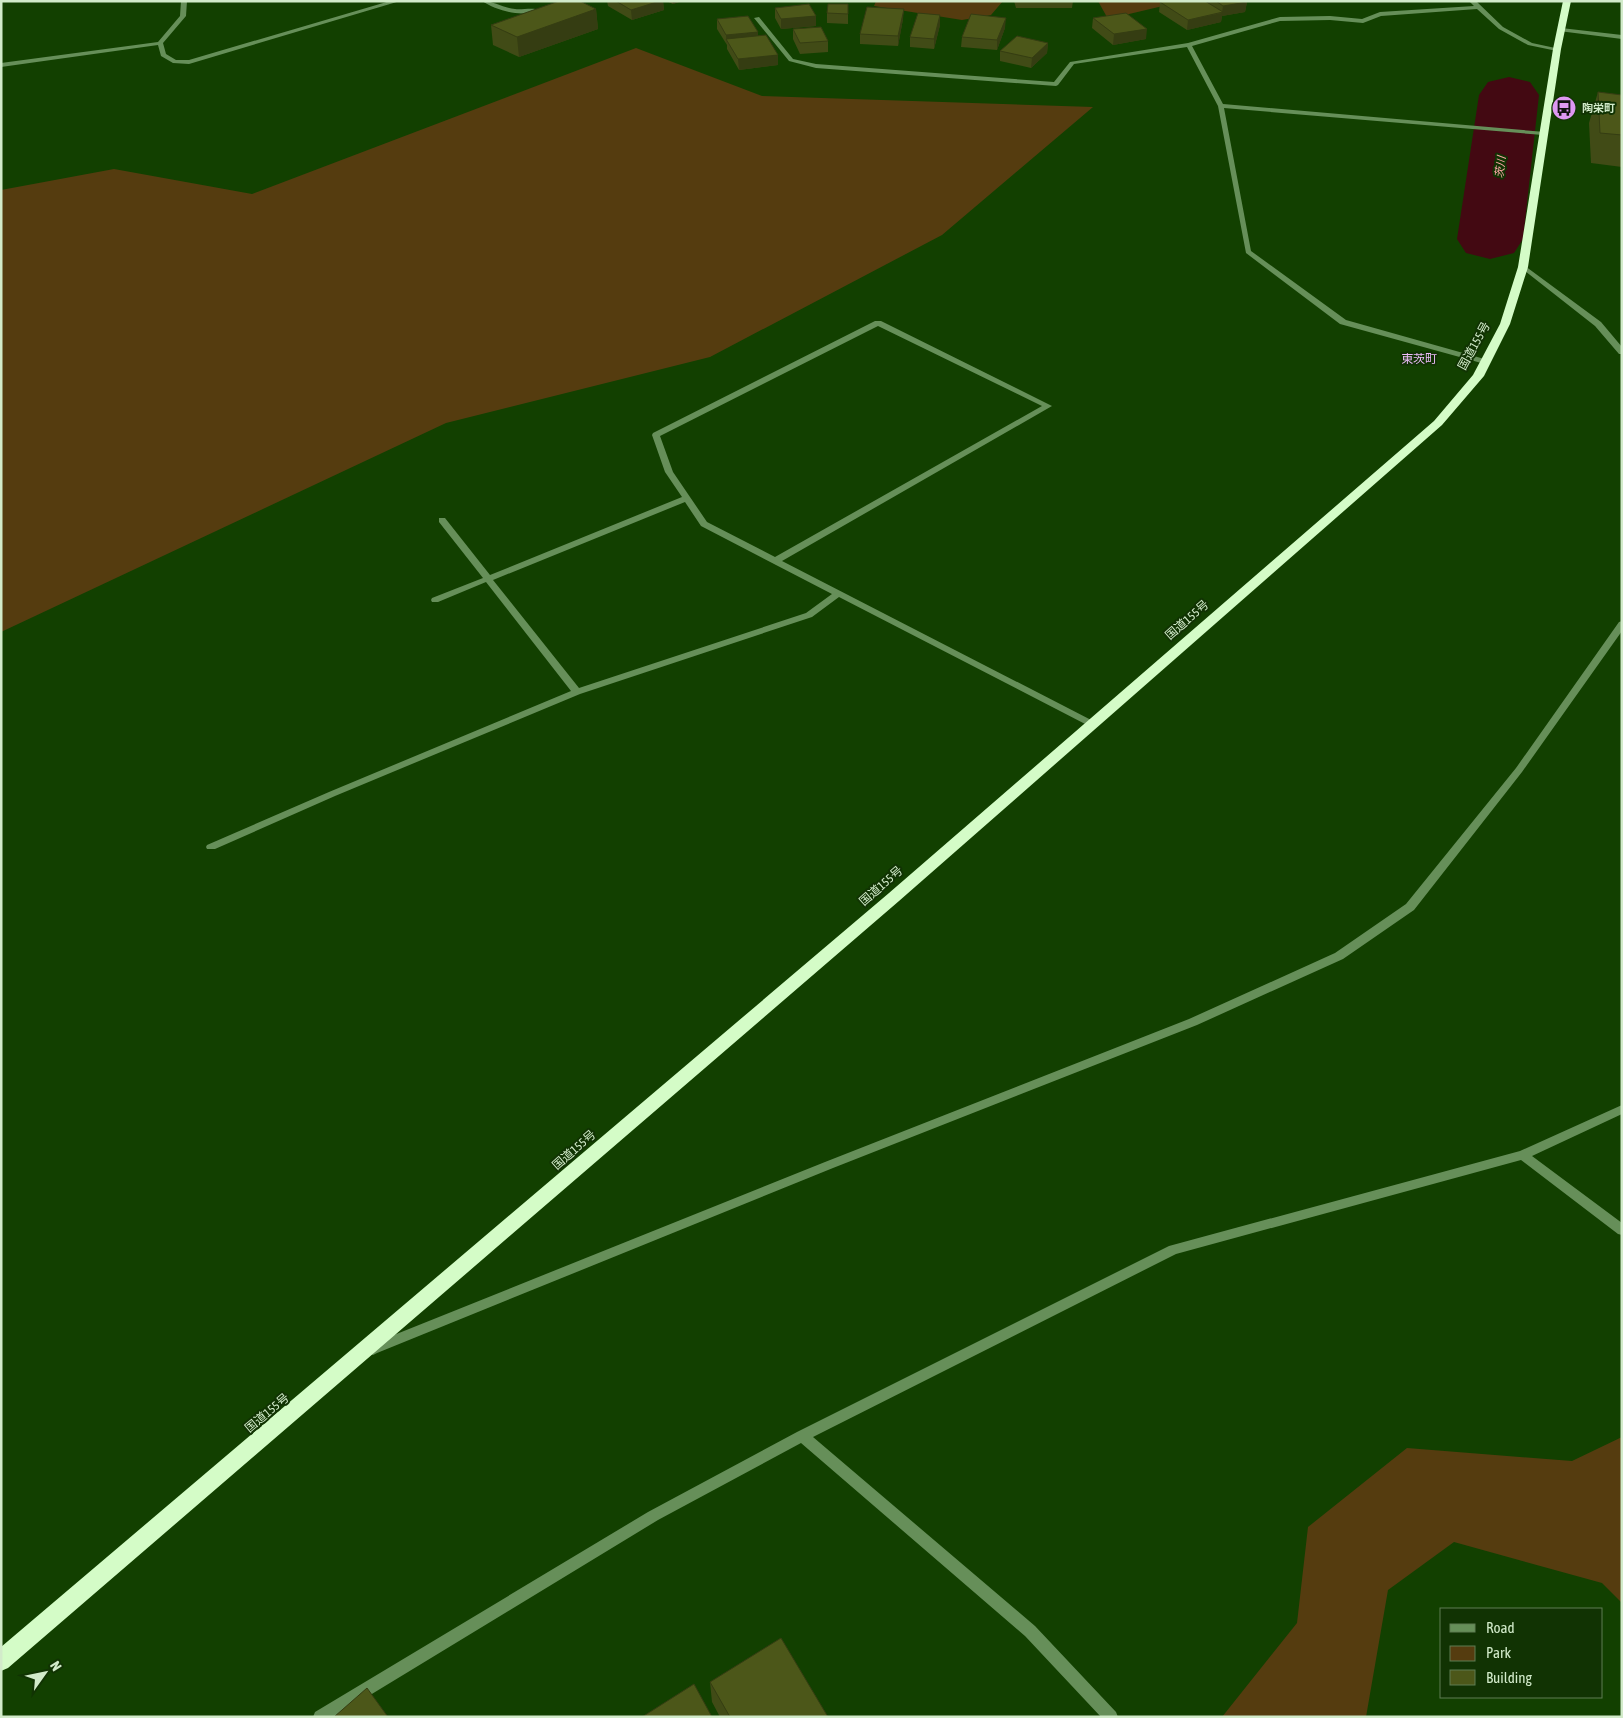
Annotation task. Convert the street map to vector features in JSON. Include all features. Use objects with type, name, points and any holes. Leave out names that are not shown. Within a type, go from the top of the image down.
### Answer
[{"type":"highway","name":"国道155号","points":[[1,1661],[363,1353],[1438,423],[1478,376],[1504,324],[1523,267],[1557,49],[1567,1]]},
{"type":"street","points":[[1,65],[160,43],[183,16],[184,1]]},
{"type":"street","points":[[160,43],[163,55],[175,62],[189,62],[397,1]]},
{"type":"street","points":[[485,1],[495,7],[526,13],[541,8]]},
{"type":"street","points":[[1472,1],[1501,28],[1530,44],[1557,49]]},
{"type":"street","points":[[757,18],[791,60],[816,66],[1056,84],[1072,63],[1189,45],[1280,19],[1330,18],[1363,21],[1380,14],[1480,7]]},
{"type":"street","points":[[1561,30],[1622,37]]},
{"type":"street","points":[[1189,45],[1221,106],[1248,252],[1343,322],[1485,362]]},
{"type":"street","points":[[1221,106],[1544,134]]},
{"type":"street","points":[[1523,267],[1598,324],[1622,352]]},
{"type":"street","points":[[775,560],[1048,406],[878,323],[656,435],[669,472],[704,524],[1092,724]]},
{"type":"street","points":[[435,600],[687,498]]},
{"type":"street","points":[[442,520],[577,692]]},
{"type":"street","points":[[211,847],[332,794],[577,692],[809,615],[840,593]]},
{"type":"street","points":[[363,1353],[892,1140],[1194,1022],[1339,956],[1410,907],[1519,770],[1622,624]]},
{"type":"street","points":[[320,1717],[653,1516],[802,1436],[1173,1250],[1523,1155],[1622,1109]]},
{"type":"street","points":[[1523,1155],[1622,1230]]},
{"type":"street","points":[[802,1436],[1030,1631],[1111,1717]]},
{"type":"green space","points":[[876,1],[1003,1],[991,15],[962,20],[874,6]]},
{"type":"green space","points":[[1098,1],[1184,1],[1108,19]]},
{"type":"green space","points":[[636,48],[762,96],[1093,107],[942,235],[710,357],[446,423],[1,632],[1,190],[114,169],[252,194]]},
{"type":"green space","points":[[1622,1437],[1622,1603],[1602,1583],[1454,1542],[1388,1590],[1366,1717],[1222,1717],[1297,1623],[1308,1527],[1407,1448],[1572,1461]]},
{"type":"building","points":[[559,1],[580,1],[596,9],[517,37],[491,25]]},
{"type":"building","points":[[616,1],[660,1],[631,10]]},
{"type":"building","points":[[1205,1],[1223,12],[1188,20],[1160,2]]},
{"type":"building","points":[[1216,1],[1246,1],[1247,2],[1223,6]]},
{"type":"building","points":[[809,4],[816,16],[781,19],[775,8]]},
{"type":"building","points":[[828,4],[848,4],[848,14],[827,13]]},
{"type":"building","points":[[867,7],[904,9],[898,36],[860,34]]},
{"type":"building","points":[[918,13],[940,15],[934,39],[910,37]]},
{"type":"building","points":[[1126,13],[1147,29],[1114,34],[1093,18]]},
{"type":"building","points":[[971,14],[1006,18],[997,40],[962,37]]},
{"type":"building","points":[[748,16],[758,32],[726,35],[717,19]]},
{"type":"building","points":[[821,27],[828,41],[800,43],[793,29]]},
{"type":"building","points":[[766,35],[778,55],[738,59],[726,39]]},
{"type":"building","points":[[1017,36],[1048,43],[1032,58],[1000,51]]},
{"type":"building","points":[[1598,92],[1622,95],[1622,135],[1600,133]]},
{"type":"building","points":[[781,1638],[828,1717],[730,1717],[710,1682]]},
{"type":"building","points":[[694,1684],[712,1717],[642,1717]]},
{"type":"building","points":[[367,1688],[388,1717],[334,1717]]},
{"type":"waterway","name":"茨川","points":[[1490,239],[1509,95]]},
{"type":"place","name":"陶栄町","points":[[1564,108]]},
{"type":"district","name":"東茨町","points":[[1419,359]]}]
